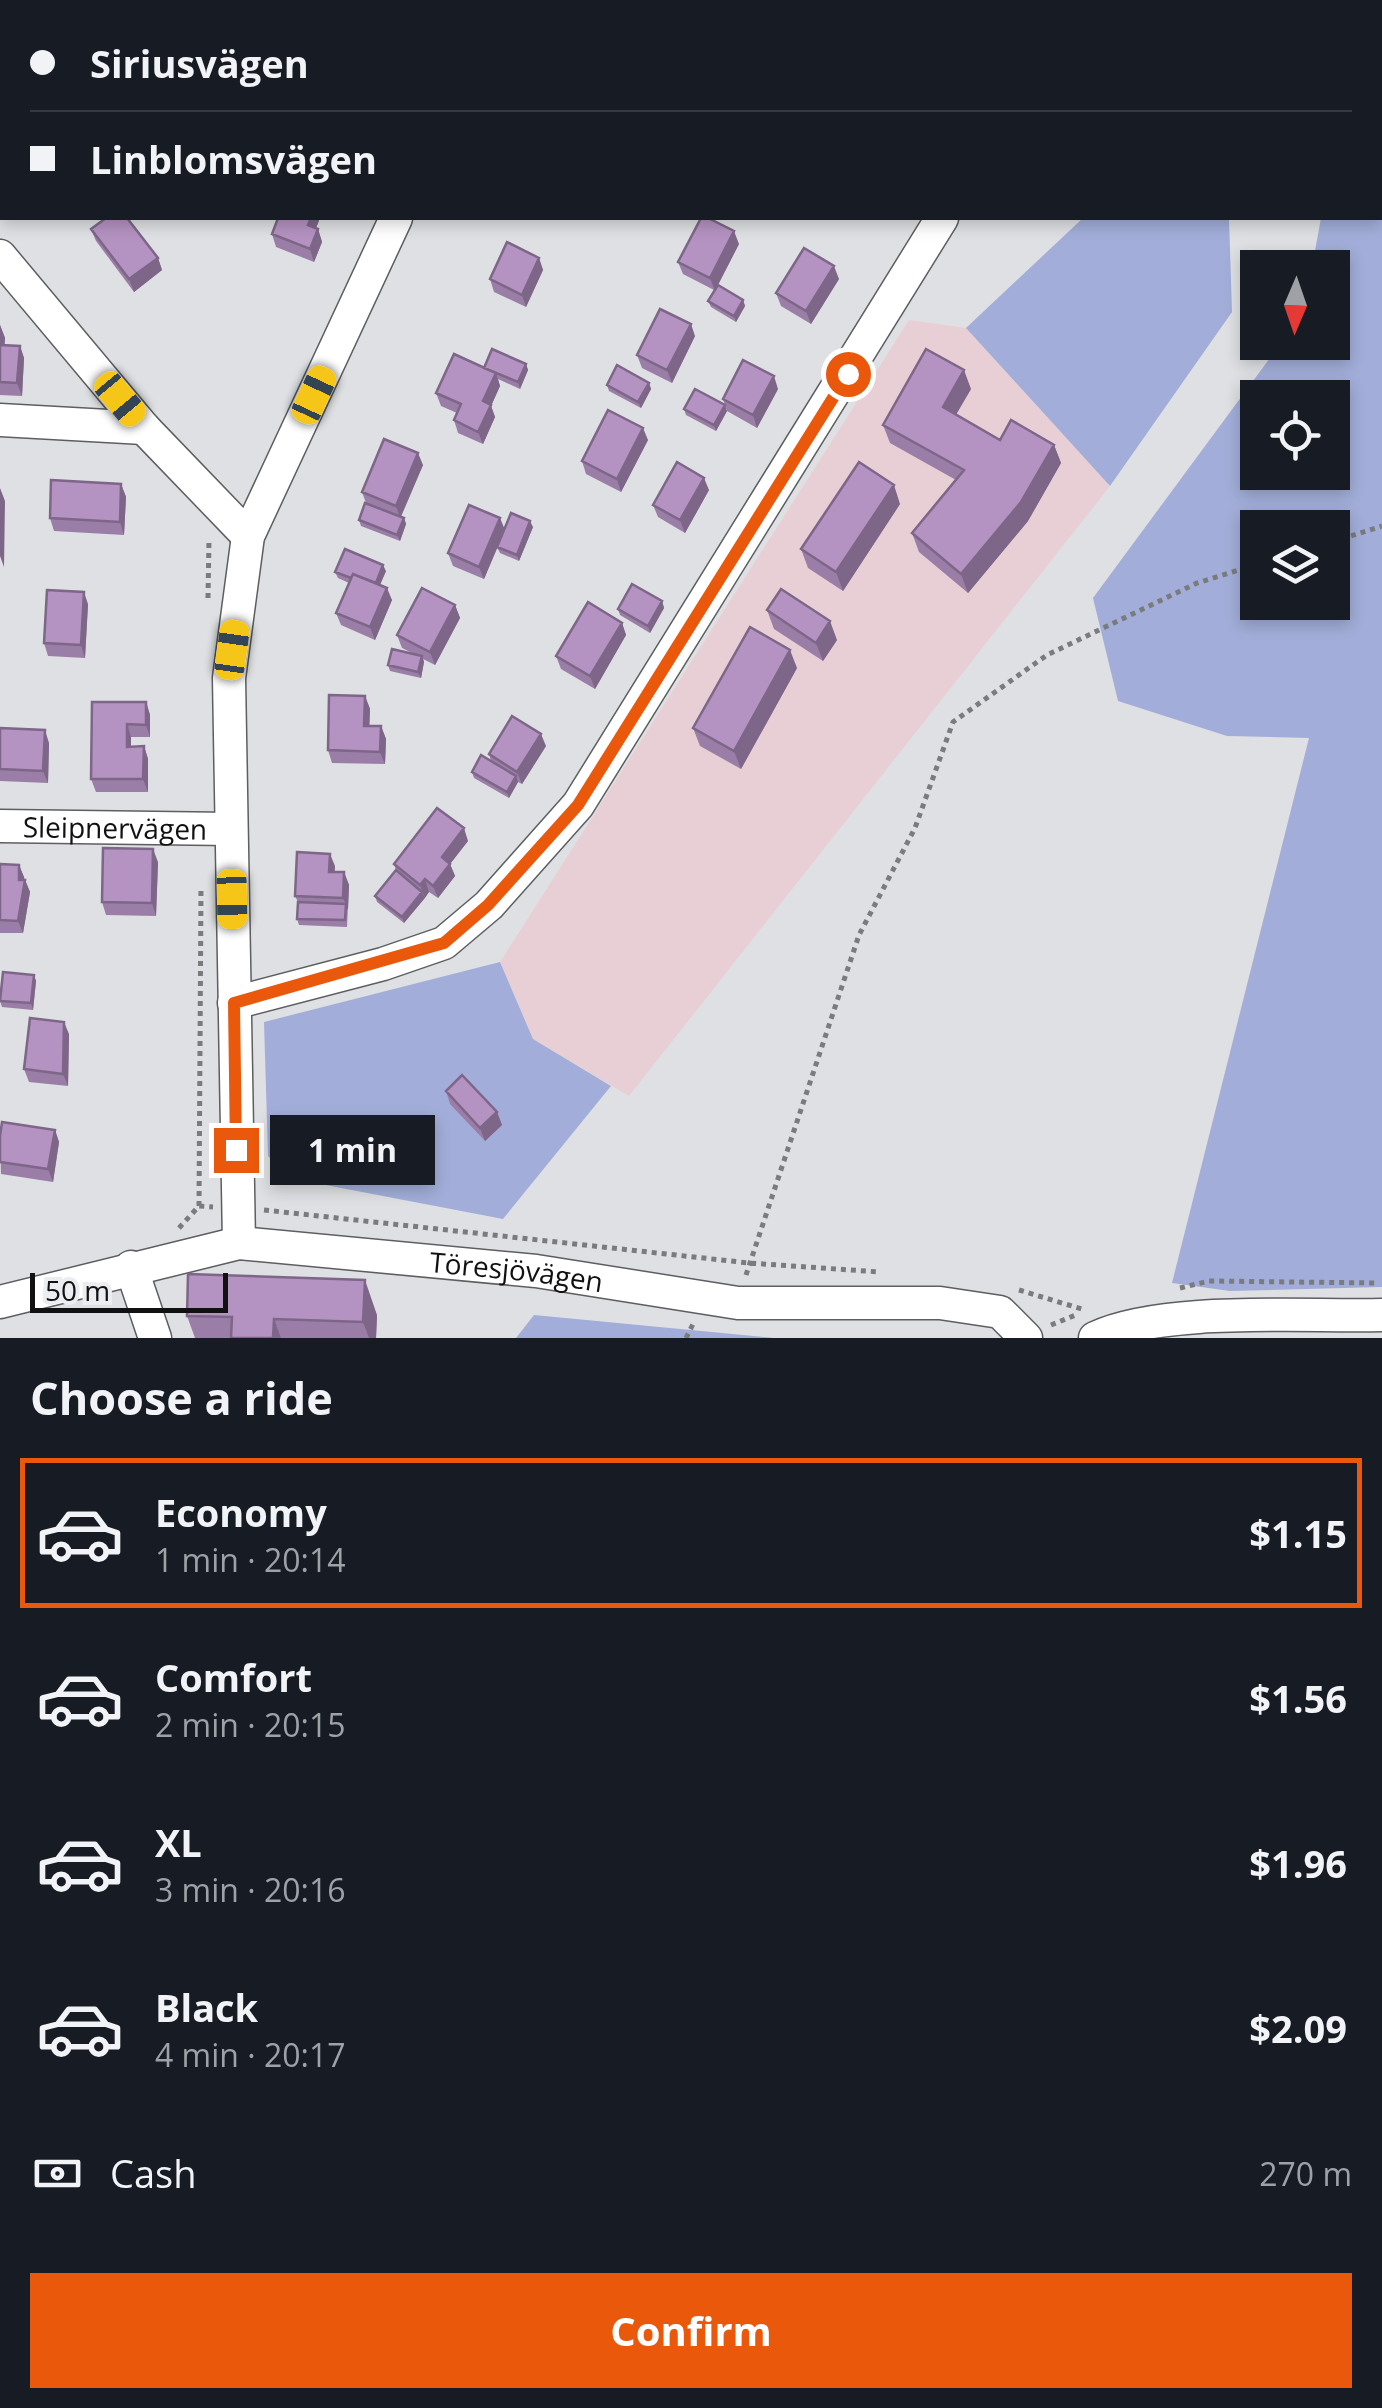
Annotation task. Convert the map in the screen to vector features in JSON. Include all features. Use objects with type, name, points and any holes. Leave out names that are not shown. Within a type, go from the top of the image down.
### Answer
[{"type":"street","points":[[239,1243],[229,678],[248,536],[395,220]]},
{"type":"street","points":[[234,1003],[444,943],[502,891],[578,805],[941,220]]},
{"type":"street","points":[[0,256],[144,428],[248,536]]},
{"type":"street","points":[[0,420],[144,428]]},
{"type":"street","name":"Sleipnervägen","points":[[0,826],[231,830]]},
{"type":"street","name":"Töresjövägen","points":[[0,1302],[239,1243],[536,1270],[738,1302],[940,1303],[1000,1312],[1026,1338]]},
{"type":"street","points":[[132,1268],[155,1338]]},
{"type":"street","points":[[1091,1324],[1109,1331],[1187,1320],[1382,1315]]},
{"type":"path","points":[[1350,536],[1382,526]]},
{"type":"path","points":[[738,1302],[859,935],[915,828],[953,722],[1048,655],[1197,583],[1240,570]]},
{"type":"path","points":[[238,1208],[749,1263],[884,1272]]},
{"type":"path","points":[[1016,1289],[1091,1324]]},
{"type":"shaded area","points":[[1081,220],[1229,220],[1232,312],[1110,486],[966,328]]},
{"type":"shaded area","points":[[1321,220],[1382,220],[1382,1287],[1230,1291],[1172,1283],[1309,738],[1227,736],[1118,701],[1093,598],[1240,399],[1240,490],[1350,490],[1350,380],[1254,380],[1268,360],[1350,360],[1350,250],[1315,250]]},
{"type":"shaded area","points":[[909,320],[966,328],[1110,486],[629,1096],[533,1039],[500,962]]},
{"type":"shaded area","points":[[500,962],[533,1039],[611,1086],[503,1219],[289,1178],[268,1156],[264,1022]]},
{"type":"shaded area","points":[[534,1315],[774,1338],[516,1338]]},
{"type":"building","points":[[103,220],[129,220],[158,258],[129,279],[91,229]]},
{"type":"building","points":[[277,220],[310,220],[308,225],[318,229],[310,249],[272,234]]},
{"type":"building","points":[[700,220],[712,220],[734,231],[710,278],[678,262]]},
{"type":"building","points":[[507,242],[539,258],[522,295],[490,279]]},
{"type":"building","points":[[804,248],[834,266],[806,311],[776,293]]},
{"type":"building","points":[[718,285],[743,300],[734,316],[708,301]]},
{"type":"building","points":[[660,309],[691,324],[667,370],[637,355]]},
{"type":"building","points":[[0,345],[20,346],[17,383],[0,382]]},
{"type":"building","points":[[492,349],[526,364],[518,382],[484,368]]},
{"type":"building","points":[[926,349],[964,370],[943,407],[1000,440],[1011,420],[1054,445],[1021,502],[961,574],[912,533],[964,470],[883,425]]},
{"type":"building","points":[[454,354],[496,373],[483,401],[491,405],[478,432],[454,420],[461,404],[436,393]]},
{"type":"building","points":[[743,360],[774,376],[753,415],[723,399]]},
{"type":"building","points":[[617,365],[649,383],[638,402],[607,385]]},
{"type":"building","points":[[695,389],[725,405],[714,425],[684,409]]},
{"type":"building","points":[[608,410],[643,428],[617,479],[582,461]]},
{"type":"building","points":[[384,439],[418,453],[396,506],[362,492]]},
{"type":"building","points":[[677,462],[704,478],[680,520],[653,505]]},
{"type":"building","points":[[859,462],[894,485],[836,572],[801,549]]},
{"type":"building","points":[[51,480],[121,484],[120,522],[50,518]]},
{"type":"building","points":[[365,503],[404,518],[397,535],[359,520]]},
{"type":"building","points":[[469,505],[500,518],[479,567],[448,553]]},
{"type":"building","points":[[511,513],[530,521],[517,555],[497,547]]},
{"type":"building","points":[[345,549],[383,565],[376,583],[335,572]]},
{"type":"building","points":[[353,574],[387,588],[370,627],[336,613]]},
{"type":"building","points":[[632,584],[662,601],[648,626],[618,609]]},
{"type":"building","points":[[422,588],[455,605],[430,652],[397,635]]},
{"type":"building","points":[[781,589],[830,621],[816,643],[767,610]]},
{"type":"building","points":[[47,590],[84,592],[81,645],[44,643]]},
{"type":"building","points":[[588,602],[622,623],[590,676],[556,656]]},
{"type":"building","points":[[750,627],[790,650],[734,751],[693,728]]},
{"type":"building","points":[[392,649],[422,656],[418,672],[388,665]]},
{"type":"building","points":[[329,695],[365,696],[364,726],[381,726],[380,752],[328,750]]},
{"type":"building","points":[[92,702],[146,702],[146,725],[127,724],[127,747],[144,746],[143,779],[91,779]]},
{"type":"building","points":[[512,716],[541,734],[517,772],[489,754]]},
{"type":"building","points":[[0,728],[45,730],[43,771],[0,769]]},
{"type":"building","points":[[481,755],[516,776],[507,792],[472,772]]},
{"type":"building","points":[[437,808],[464,828],[442,857],[450,864],[433,886],[425,879],[420,885],[394,864]]},
{"type":"building","points":[[103,848],[153,849],[152,903],[102,902]]},
{"type":"building","points":[[297,852],[330,854],[329,872],[344,872],[343,898],[295,896]]},
{"type":"building","points":[[0,864],[19,865],[19,880],[25,880],[18,921],[0,920]]},
{"type":"building","points":[[396,870],[422,892],[402,917],[375,896]]},
{"type":"building","points":[[298,902],[346,904],[345,920],[297,919]]},
{"type":"building","points":[[3,972],[34,975],[31,1003],[0,1001]]},
{"type":"building","points":[[30,1018],[64,1022],[63,1074],[24,1069]]},
{"type":"building","points":[[462,1075],[497,1112],[480,1128],[446,1091]]},
{"type":"building","points":[[2,1122],[55,1130],[48,1169],[0,1162]]},
{"type":"building","points":[[188,1274],[365,1280],[363,1322],[274,1319],[273,1338],[231,1338],[232,1317],[187,1316]]},
{"type":"route","points":[[236,1150],[234,1003],[383,964],[444,943],[488,905],[578,805],[848,374]]}]
